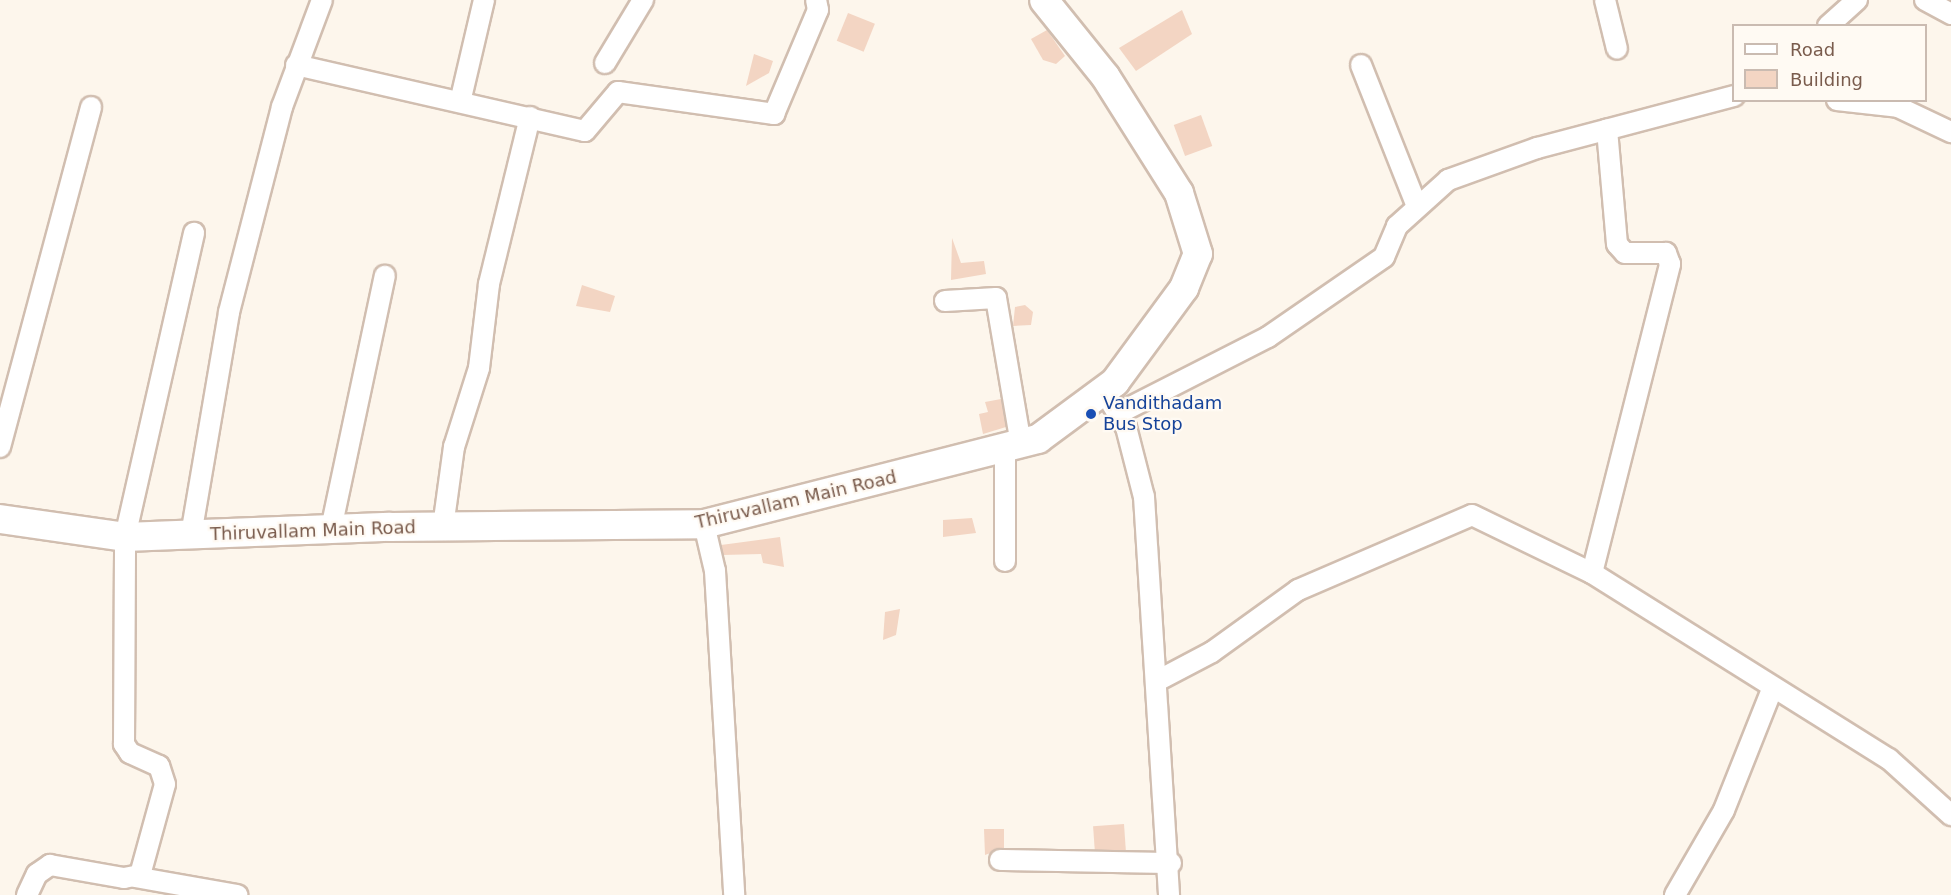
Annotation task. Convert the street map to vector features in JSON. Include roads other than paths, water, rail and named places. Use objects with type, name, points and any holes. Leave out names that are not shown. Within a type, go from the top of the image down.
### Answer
[{"type":"main road","name":"Thiruvallam Main Road","points":[[0,519],[125,537],[331,529],[704,525],[1013,447],[1038,439],[1111,403],[1184,288],[1197,247],[1173,183],[1106,76],[1044,0]]},
{"type":"street","points":[[191,535],[229,312],[296,65],[322,0]]},
{"type":"street","points":[[461,98],[484,0]]},
{"type":"street","points":[[605,63],[643,0]]},
{"type":"street","points":[[296,65],[461,98],[585,131],[618,92],[774,114],[818,10],[816,0]]},
{"type":"street","points":[[1605,0],[1617,49]]},
{"type":"street","points":[[1829,24],[1857,0]]},
{"type":"street","points":[[1925,0],[1951,14]]},
{"type":"street","points":[[1361,65],[1416,204]]},
{"type":"street","points":[[1169,895],[1171,863],[1144,497],[1111,403],[1268,337],[1384,257],[1397,225],[1416,204],[1448,180],[1497,160],[1732,97]]},
{"type":"street","points":[[1854,102],[1898,107],[1951,132]]},
{"type":"street","points":[[0,447],[91,106]]},
{"type":"street","points":[[443,527],[454,447],[479,368],[489,284],[530,117]]},
{"type":"street","points":[[1592,573],[1670,264],[1666,253],[1625,253],[1617,244],[1607,129]]},
{"type":"street","points":[[135,877],[142,870],[165,780],[155,762],[130,753],[124,744],[125,537],[194,233]]},
{"type":"street","points":[[331,529],[385,276]]},
{"type":"street","points":[[945,302],[996,298],[1013,447],[1005,561]]},
{"type":"street","points":[[1157,681],[1212,652],[1298,590],[1463,516],[1497,523],[1592,573],[1889,759],[1951,815]]},
{"type":"street","points":[[704,525],[715,571],[734,895]]},
{"type":"street","points":[[1675,895],[1724,810],[1773,687]]},
{"type":"street","points":[[1000,860],[1171,863]]},
{"type":"street","points":[[27,895],[37,874],[50,866],[135,877],[237,895]]},
{"type":"place","name":"Vandithadam Bus Stop","points":[[1091,414]]}]
